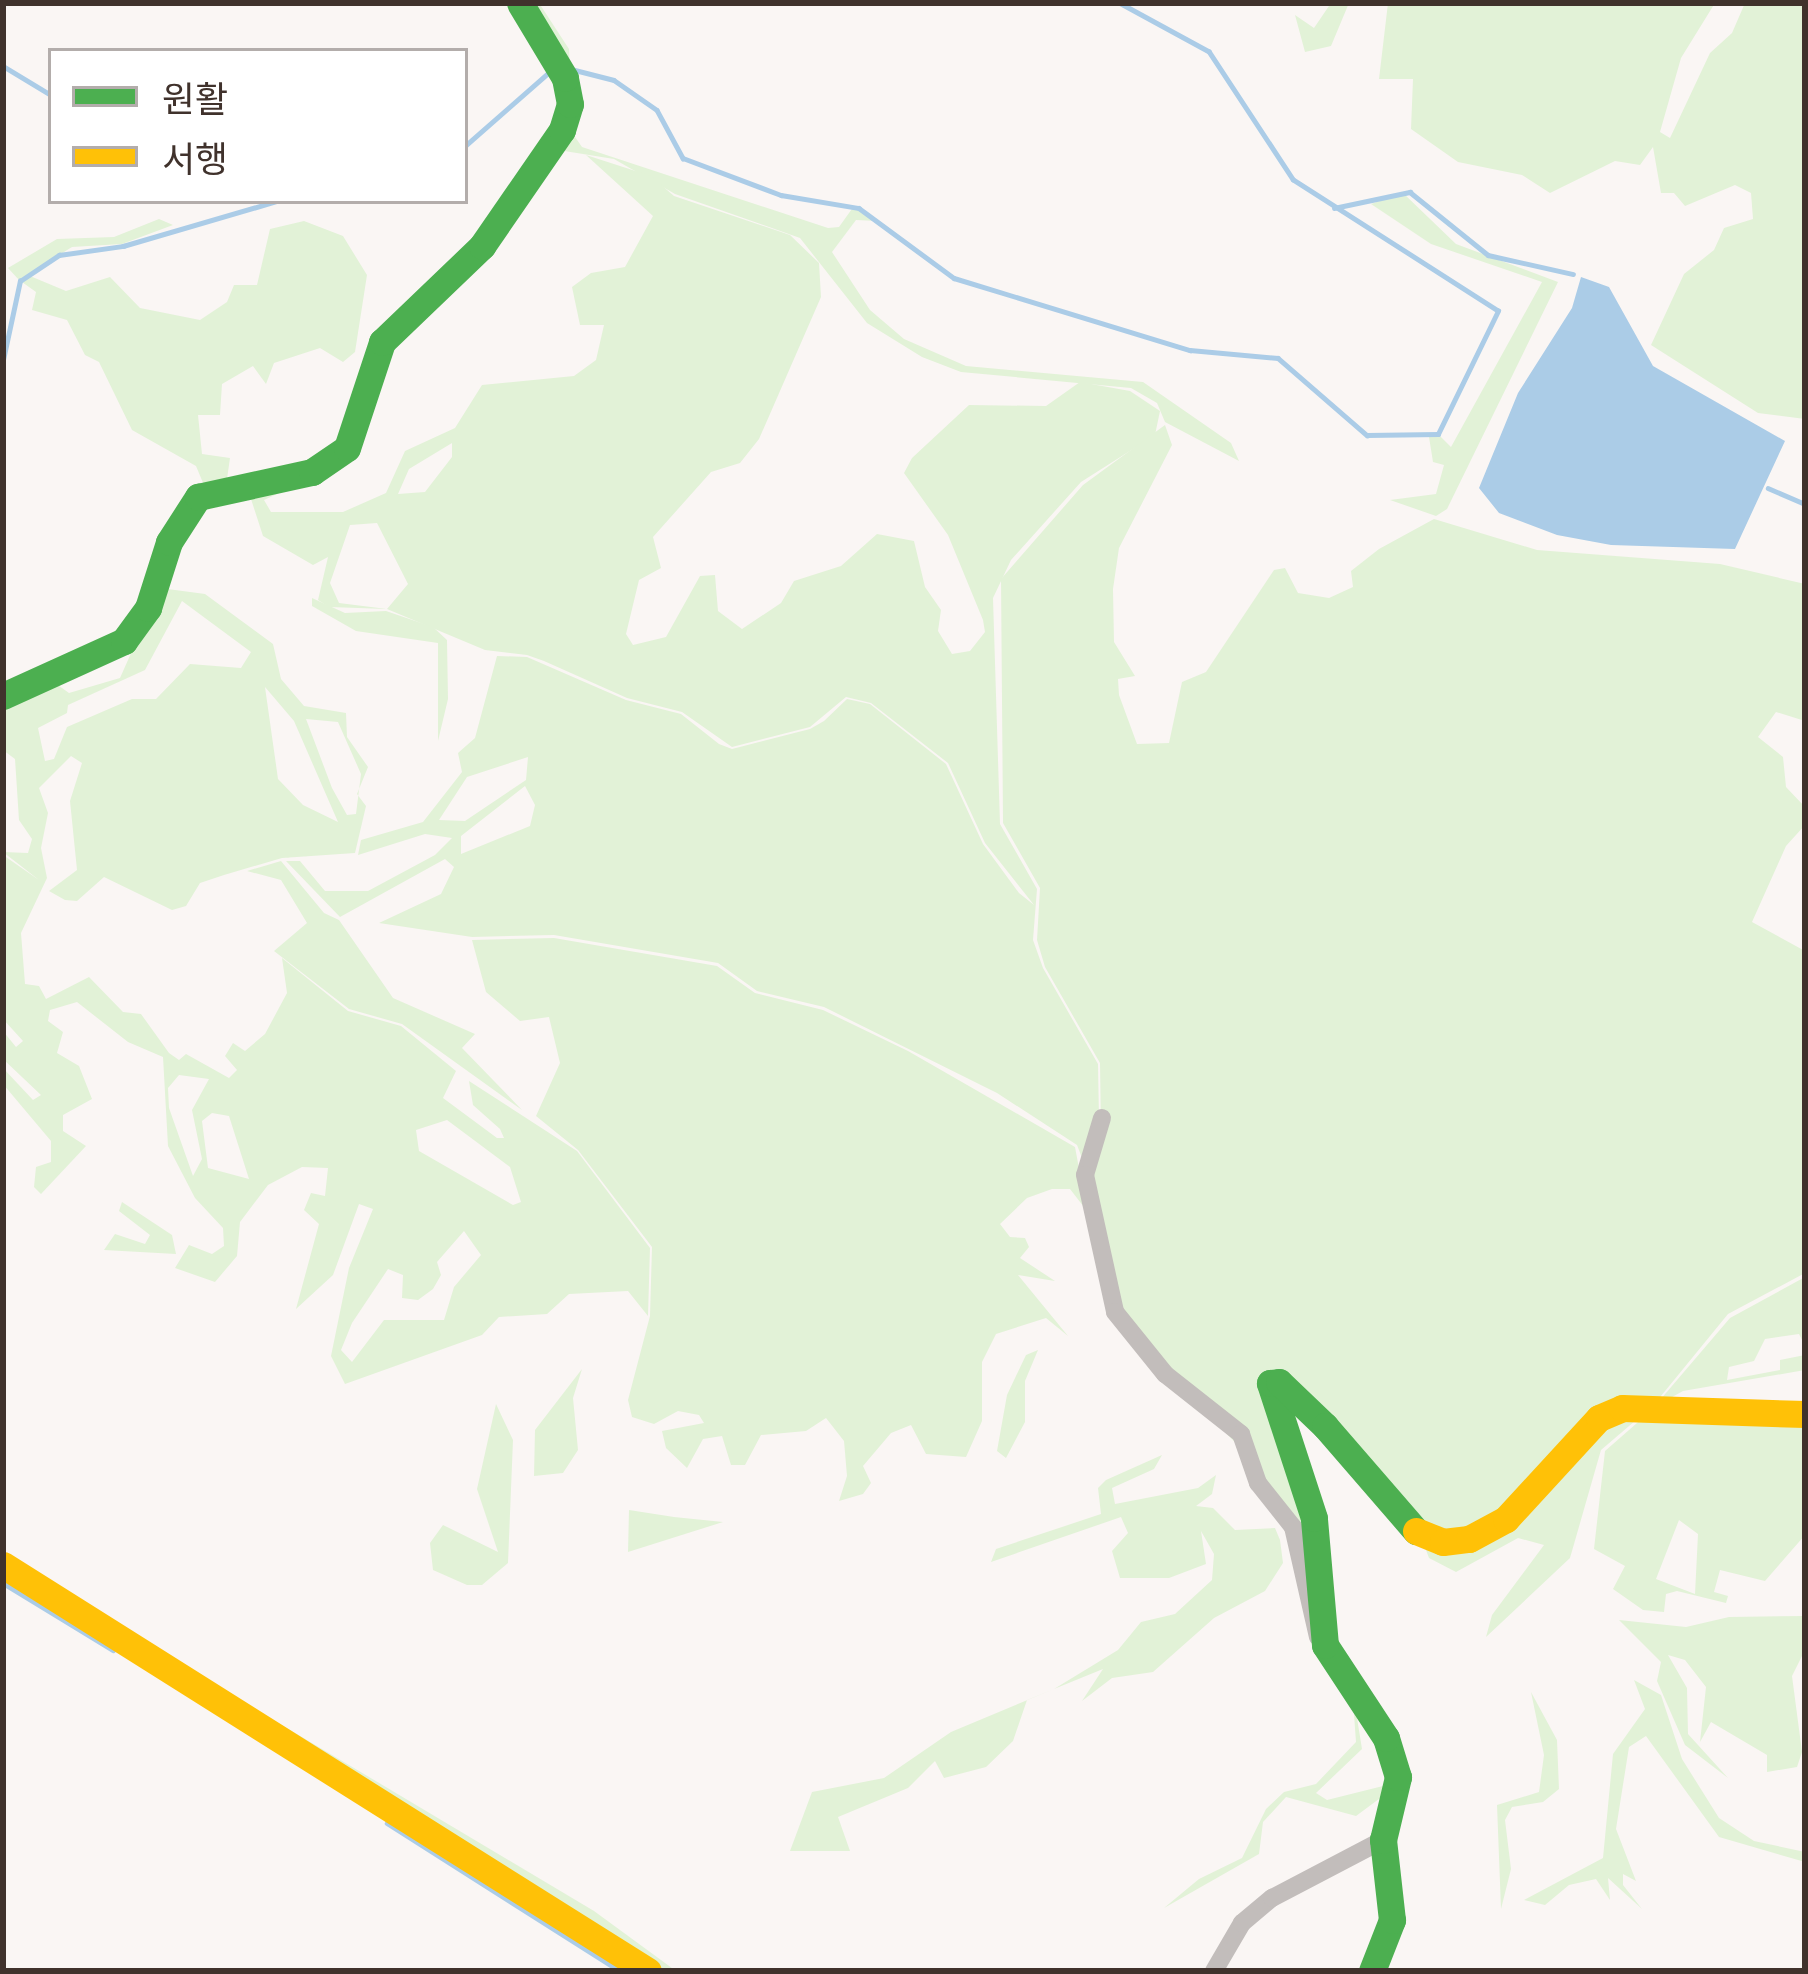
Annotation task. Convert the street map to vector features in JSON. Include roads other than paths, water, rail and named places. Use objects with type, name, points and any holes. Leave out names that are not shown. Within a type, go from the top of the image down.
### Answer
[{"type":"street","points":[[3,696],[124,641],[148,608],[169,542],[198,497],[312,472],[347,448],[382,342],[482,246],[562,130],[570,104],[565,78],[520,3]]},
{"type":"street","points":[[1102,1118],[1085,1175],[1115,1312],[1166,1374],[1241,1434],[1258,1483],[1293,1527],[1309,1615],[1386,1738],[1397,1777],[1383,1840],[1392,1920],[1372,1971]]},
{"type":"street","points":[[1325,1646],[1314,1518],[1270,1383],[1279,1382],[1325,1426],[1407,1528],[1442,1542],[1469,1539],[1505,1519],[1599,1418],[1622,1408],[1733,1418],[1805,1414]]},
{"type":"street","points":[[3,1565],[648,1971]]},
{"type":"street","points":[[1214,1971],[1242,1923],[1272,1898],[1383,1840]]},
{"type":"water","points":[[1581,277],[1609,287],[1653,366],[1785,441],[1735,549],[1611,545],[1557,535],[1499,513],[1479,488],[1518,393],[1572,308]]},
{"type":"waterway","points":[[571,69],[614,80],[657,110],[683,158],[781,195],[859,208],[954,278],[1190,350],[1278,358],[1367,435],[1438,434],[1498,311],[1293,180],[1209,52],[1119,3]]},
{"type":"waterway","points":[[3,66],[48,93]]},
{"type":"waterway","points":[[468,143],[548,73]]},
{"type":"waterway","points":[[1334,208],[1410,192],[1488,255],[1573,274]]},
{"type":"waterway","points":[[3,360],[20,281],[59,255],[123,246],[267,204]]},
{"type":"waterway","points":[[1768,488],[1805,504]]},
{"type":"waterway","points":[[3,1583],[113,1650]]},
{"type":"waterway","points":[[387,1823],[620,1971]]}]
